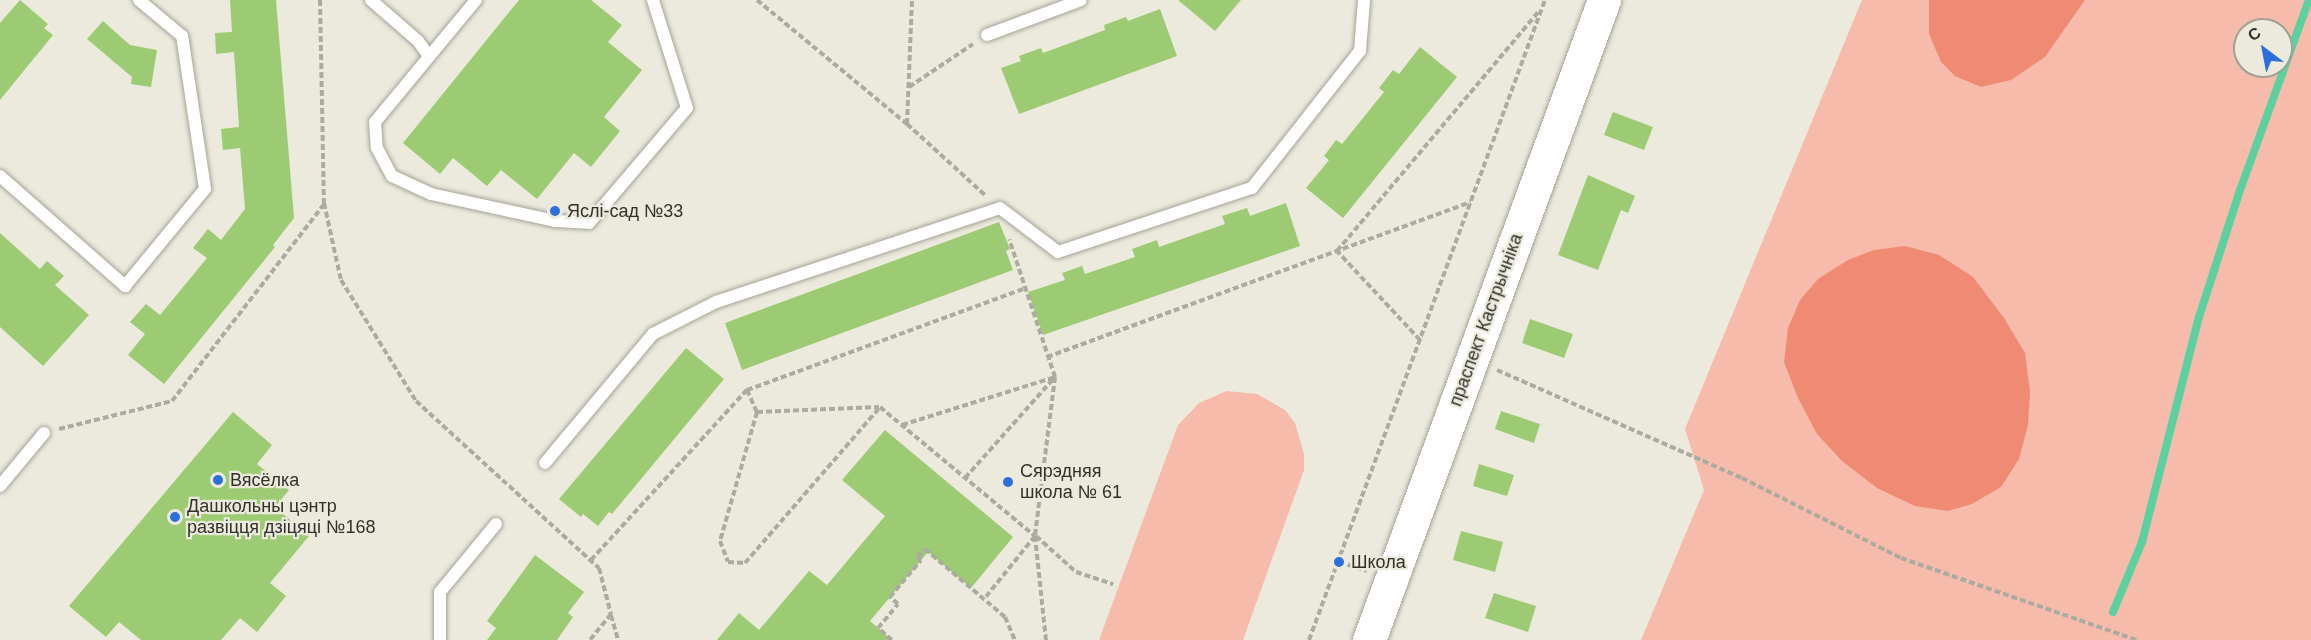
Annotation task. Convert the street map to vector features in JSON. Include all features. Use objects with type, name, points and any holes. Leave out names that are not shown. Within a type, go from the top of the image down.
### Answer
[{"type":"main road","name":"праспект Кастрычніка","points":[[1369,640],[1604,0]]},
{"type":"lane","points":[[0,176],[125,286],[205,189],[182,36],[139,0]]},
{"type":"lane","points":[[371,0],[418,41],[428,55]]},
{"type":"lane","points":[[477,0],[428,55],[375,122],[377,148],[392,176],[431,194],[556,221],[589,223],[687,108],[653,0]]},
{"type":"lane","points":[[987,35],[1081,0]]},
{"type":"lane","points":[[545,463],[653,334],[716,302],[1000,208],[1059,252],[1252,188],[1360,51],[1364,0]]},
{"type":"lane","points":[[0,486],[44,433]]},
{"type":"lane","points":[[440,640],[440,592],[496,524]]},
{"type":"path","points":[[320,0],[324,203],[341,280],[416,401],[599,568],[618,640]]},
{"type":"path","points":[[757,0],[907,124],[1000,208],[1055,377],[1035,536],[1046,640]]},
{"type":"path","points":[[907,124],[912,0]]},
{"type":"path","points":[[1309,640],[1545,0]]},
{"type":"path","points":[[1337,251],[1542,8]]},
{"type":"path","points":[[909,88],[987,35]]},
{"type":"path","points":[[1047,357],[1470,202]]},
{"type":"path","points":[[44,433],[172,400],[324,203]]},
{"type":"path","points":[[1337,251],[1420,340]]},
{"type":"path","points":[[591,560],[747,390],[1025,288]]},
{"type":"path","points":[[1472,359],[1743,478],[1901,558],[2137,640]]},
{"type":"path","points":[[902,425],[1055,377]]},
{"type":"path","points":[[965,478],[1055,377]]},
{"type":"path","points":[[747,390],[757,412],[720,541],[728,562],[745,562],[880,407]]},
{"type":"path","points":[[757,412],[880,407],[1076,572],[1113,584]]},
{"type":"path","points":[[984,599],[1035,536]]},
{"type":"path","points":[[892,640],[878,628],[898,604],[890,597],[921,561],[917,557],[925,549],[1005,617],[1015,640]]},
{"type":"path","points":[[590,640],[611,614]]},
{"type":"shaded area","points":[[1862,0],[2311,0],[2311,640],[1641,640],[1704,490],[1685,429]]},
{"type":"shaded area","points":[[1929,0],[2085,0],[2045,57],[2011,80],[1981,87],[1955,76],[1941,62],[1929,34]]},
{"type":"shaded area","points":[[1905,246],[1939,255],[1973,277],[2004,318],[2025,353],[2030,392],[2028,425],[2019,459],[2001,487],[1972,504],[1948,511],[1915,506],[1877,488],[1842,461],[1817,434],[1798,398],[1784,362],[1788,328],[1800,300],[1818,279],[1848,260],[1874,250]]},
{"type":"shaded area","points":[[1227,391],[1257,394],[1285,410],[1295,423],[1304,454],[1304,470],[1243,640],[1099,640],[1178,425],[1199,403]]},
{"type":"building","points":[[20,0],[48,24],[44,28],[53,35],[0,100],[0,23]]},
{"type":"building","points":[[230,0],[276,0],[294,218],[273,245],[275,247],[164,384],[128,355],[145,334],[130,322],[146,304],[160,315],[207,258],[193,248],[208,229],[221,240],[245,209],[240,148],[223,150],[221,129],[239,127],[234,52],[216,54],[215,33],[232,32]]},
{"type":"building","name":"Яслі-сад №33","points":[[519,0],[591,0],[622,25],[608,42],[642,70],[604,117],[620,131],[591,167],[574,153],[537,199],[501,170],[487,186],[453,158],[440,174],[403,143]]},
{"type":"building","points":[[1178,0],[1241,0],[1215,31]]},
{"type":"building","points":[[1160,9],[1177,56],[1019,114],[1001,68],[1021,61],[1019,56],[1041,48],[1043,53],[1105,30],[1104,25],[1126,17],[1128,21]]},
{"type":"building","points":[[103,21],[130,45],[157,50],[151,87],[131,84],[132,77],[87,39]]},
{"type":"building","points":[[1420,47],[1457,77],[1343,218],[1306,188],[1329,160],[1324,156],[1336,140],[1342,144],[1384,92],[1379,88],[1393,70],[1399,74]]},
{"type":"building","points":[[1613,112],[1653,127],[1644,150],[1604,135]]},
{"type":"building","points":[[1588,175],[1635,196],[1628,213],[1621,210],[1598,270],[1558,255]]},
{"type":"building","points":[[1286,203],[1300,246],[1043,335],[1028,292],[1065,280],[1062,273],[1082,266],[1085,274],[1135,257],[1132,249],[1157,240],[1159,247],[1225,224],[1222,216],[1247,208],[1250,216]]},
{"type":"building","points":[[999,222],[1010,249],[1006,251],[1013,270],[742,370],[725,323]]},
{"type":"building","points":[[0,233],[40,269],[47,261],[64,276],[55,285],[89,315],[43,366],[0,327]]},
{"type":"building","points":[[1530,319],[1573,334],[1564,358],[1522,343]]},
{"type":"building","points":[[686,348],[724,379],[612,514],[609,512],[598,526],[583,514],[581,517],[559,499]]},
{"type":"building","points":[[1501,411],[1540,424],[1534,443],[1495,429]]},
{"type":"building","name":"Дашкольны цэнтр развіцця дзіцяці №168","points":[[233,412],[272,445],[257,464],[289,490],[275,507],[309,536],[270,583],[286,596],[257,632],[240,618],[221,640],[141,640],[119,622],[106,637],[69,606]]},
{"type":"building","points":[[885,430],[1013,537],[971,588],[928,552],[870,621],[892,640],[717,640],[739,613],[759,630],[809,571],[827,585],[885,516],[842,480]]},
{"type":"building","points":[[1479,464],[1514,475],[1507,496],[1473,486]]},
{"type":"building","points":[[1461,531],[1503,542],[1495,572],[1453,560]]},
{"type":"building","points":[[535,555],[584,592],[568,613],[573,617],[557,640],[487,640],[496,628],[487,621]]},
{"type":"building","points":[[1494,593],[1536,606],[1528,632],[1485,618]]},
{"type":"waterway","points":[[2113,612],[2142,542],[2199,317],[2239,193],[2309,0]]},
{"type":"place","name":"Яслі-сад №33","points":[[555,211]]},
{"type":"place","name":"Вясёлка","points":[[218,480]]},
{"type":"place","name":"Сярэдняя школа № 61","points":[[1008,482]]},
{"type":"place","name":"Дашкольны цэнтр развіцця дзіцяці №168","points":[[175,517]]},
{"type":"place","name":"Школа","points":[[1339,562]]}]
